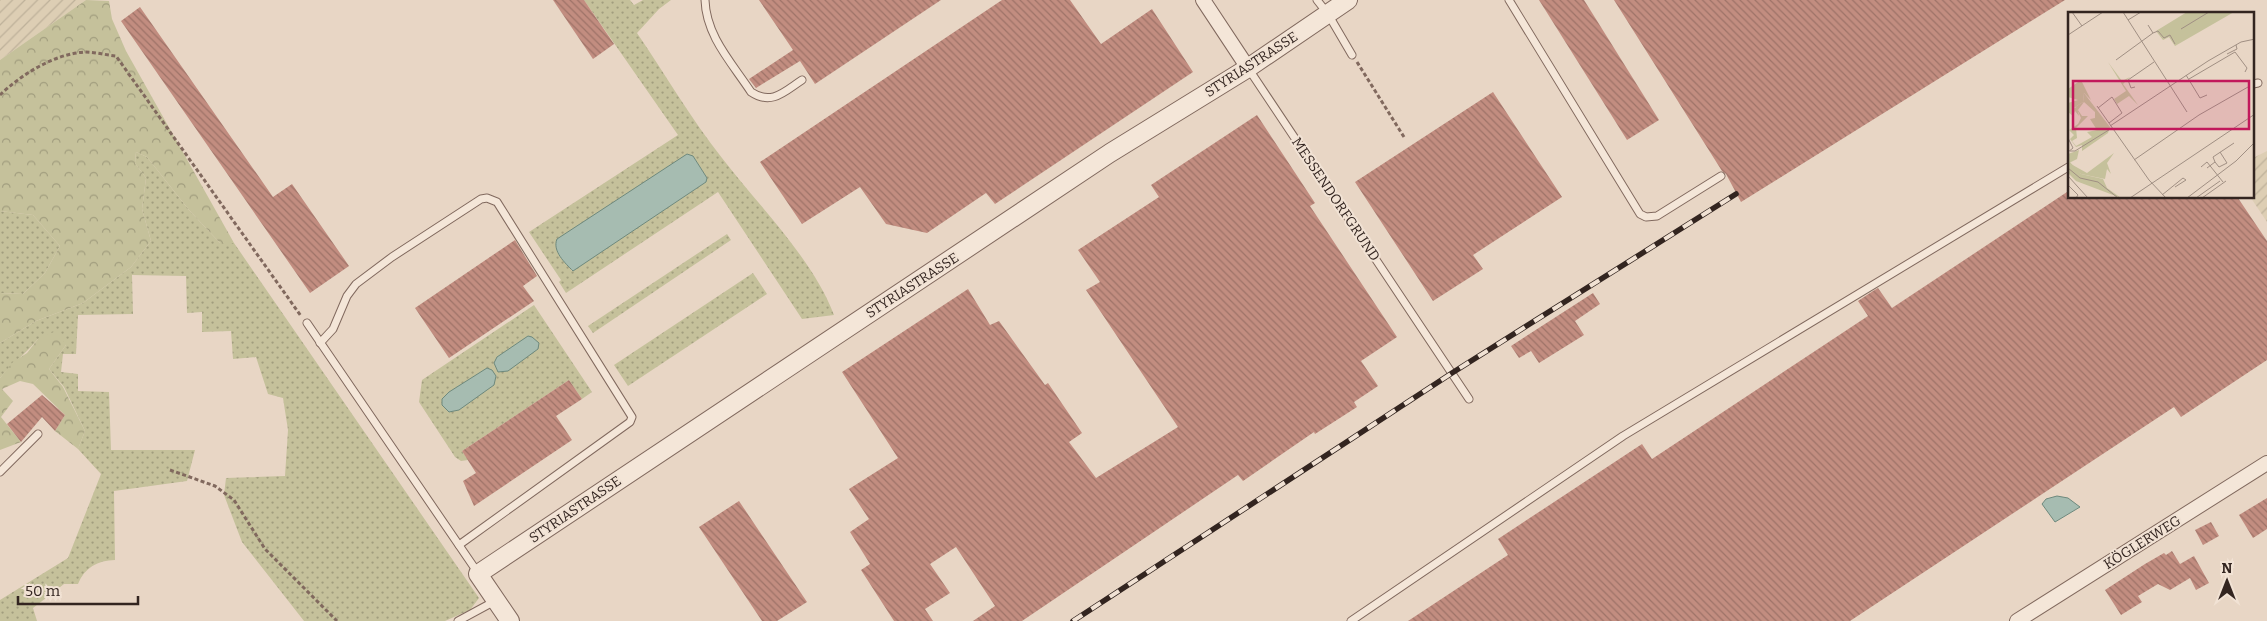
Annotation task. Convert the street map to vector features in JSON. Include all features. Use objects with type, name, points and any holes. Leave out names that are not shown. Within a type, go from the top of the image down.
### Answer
[{"type":"street","name":"MESSENDORFGRUND","points":[[1203,0],[1248,68]]},
{"type":"street","name":"STYRIASTRASSE","points":[[478,574],[1110,153],[1248,68],[1322,7],[1348,0]]},
{"type":"street","name":"KÖGLERWEG","points":[[2017,621],[2267,463]]},
{"type":"street","points":[[478,574],[510,621]]},
{"type":"lane","points":[[705,0],[707,21],[713,37],[751,92],[760,98],[769,99],[779,95],[802,80]]},
{"type":"lane","points":[[1509,0],[1640,214],[1646,217],[1657,216],[1721,176]]},
{"type":"lane","points":[[1322,7],[1352,55]]},
{"type":"lane","name":"MESSENDORFGRUND","points":[[1248,68],[1469,399]]},
{"type":"lane","points":[[1351,621],[1622,436],[2068,167]]},
{"type":"lane","points":[[320,343],[333,328],[347,296],[356,284],[392,257],[482,199],[487,198],[497,202],[632,419],[459,545]]},
{"type":"lane","points":[[307,324],[478,574]]},
{"type":"lane","points":[[0,472],[38,434]]},
{"type":"lane","points":[[458,621],[496,600]]},
{"type":"path","points":[[0,95],[18,77],[47,62],[85,52],[116,56],[307,324]]},
{"type":"path","points":[[1352,55],[1404,137]]},
{"type":"path","points":[[170,470],[215,486],[234,500],[264,549],[337,621]]},
{"type":"shaded area","points":[[0,0],[86,0],[0,60]]},
{"type":"shaded area","points":[[2267,151],[2267,222],[2252,199],[2254,199],[2254,158]]},
{"type":"shaded area","points":[[687,154],[693,156],[707,178],[706,182],[573,271],[566,264],[556,248],[557,239]]},
{"type":"shaded area","points":[[528,336],[539,343],[538,349],[508,371],[498,372],[494,363],[497,357]]},
{"type":"shaded area","points":[[487,368],[492,370],[496,376],[494,385],[459,410],[449,412],[442,405],[442,399],[449,392]]},
{"type":"shaded area","points":[[2057,496],[2068,498],[2080,507],[2055,522],[2042,504],[2046,499]]},
{"type":"green space","points":[[86,0],[109,1],[112,19],[126,51],[234,243],[220,243],[189,210],[147,157],[136,152],[135,163],[146,178],[142,209],[151,241],[131,267],[83,303],[36,321],[0,343],[0,293],[23,294],[45,273],[60,246],[33,215],[0,211],[0,60]]},
{"type":"green space","points":[[584,0],[630,0],[634,5],[643,0],[671,0],[659,9],[637,33],[711,143],[784,233],[813,273],[834,315],[802,319],[718,192],[566,293],[559,282],[561,280],[529,232],[678,135]],"holes":[[[693,156],[707,178],[706,182],[572,271],[556,247]]]},
{"type":"green space","points":[[136,152],[147,157],[189,210],[220,243],[234,243],[479,598],[470,610],[445,621],[304,621],[242,542],[224,495],[226,478],[285,476],[288,430],[283,398],[268,394],[256,357],[233,359],[231,331],[202,332],[202,312],[187,313],[186,276],[132,275],[133,314],[78,315],[76,354],[63,354],[61,372],[78,374],[78,391],[109,392],[111,450],[195,450],[187,481],[114,491],[115,560],[97,563],[88,569],[78,584],[64,584],[33,608],[37,621],[0,621],[0,600],[68,558],[101,474],[78,449],[85,431],[64,387],[49,369],[66,345],[38,339],[0,378],[0,343],[36,321],[83,303],[131,267],[151,241],[142,209],[146,178],[135,163]]},
{"type":"green space","points":[[0,211],[33,215],[60,246],[45,273],[23,294],[0,293]]},
{"type":"green space","points":[[727,234],[731,240],[593,333],[588,326]]},
{"type":"green space","points":[[753,273],[767,294],[628,386],[614,365]]},
{"type":"green space","points":[[534,305],[592,392],[582,399],[569,380],[462,451],[468,460],[461,461],[455,457],[419,402],[422,380]]},
{"type":"green space","points":[[56,331],[66,345],[49,369],[63,387],[85,431],[78,449],[55,431],[65,415],[33,384],[20,381],[2,389],[13,401],[1,417],[21,442],[0,450],[0,378],[13,362],[27,353],[38,339]]},
{"type":"building","points":[[553,0],[584,0],[614,44],[593,59]]},
{"type":"building","points":[[759,0],[941,0],[815,84],[800,61],[756,88],[749,79],[793,50]]},
{"type":"building","points":[[1002,0],[1070,0],[1101,44],[1152,9],[1193,72],[995,204],[986,193],[927,233],[886,224],[860,187],[802,224],[760,162]]},
{"type":"building","points":[[1539,0],[1584,0],[1659,120],[1627,140]]},
{"type":"building","points":[[1614,0],[2065,0],[1741,202],[1726,174],[1722,171]]},
{"type":"building","points":[[140,7],[273,197],[292,184],[349,266],[310,293],[121,21]]},
{"type":"building","points":[[1493,92],[1562,197],[1473,255],[1483,269],[1433,301],[1355,182]]},
{"type":"building","points":[[1257,115],[1315,203],[1310,206],[1397,337],[1361,361],[1378,386],[1354,402],[1357,407],[1315,434],[1314,432],[1243,481],[1238,475],[1022,621],[973,621],[995,606],[956,547],[930,564],[950,593],[925,609],[933,621],[894,621],[861,570],[870,564],[850,532],[869,519],[849,489],[898,458],[842,372],[968,289],[990,325],[999,321],[1045,385],[1048,383],[1082,433],[1069,442],[1096,478],[1178,427],[1086,290],[1100,282],[1078,250],[1159,197],[1151,185]]},
{"type":"building","points":[[2068,191],[2068,199],[2239,199],[2267,241],[2267,360],[2181,417],[2174,407],[1850,621],[1408,621],[1508,555],[1498,539],[1642,444],[1652,459],[1868,316],[1858,301],[1873,291],[1878,288],[1892,308]]},
{"type":"building","points":[[515,240],[537,276],[523,286],[534,301],[449,358],[415,308]]},
{"type":"building","points":[[1593,293],[1600,304],[1575,321],[1584,335],[1539,363],[1531,351],[1519,358],[1511,346]]},
{"type":"building","points":[[569,380],[582,399],[556,416],[572,440],[474,506],[463,481],[476,473],[462,451]]},
{"type":"building","points":[[42,395],[65,415],[55,431],[42,417],[21,442],[7,424]]},
{"type":"building","points":[[2267,498],[2267,529],[2253,538],[2239,515]]},
{"type":"building","points":[[739,501],[807,602],[777,621],[762,621],[699,527]]},
{"type":"building","points":[[2211,522],[2219,536],[2203,545],[2195,530]]},
{"type":"building","points":[[2172,551],[2180,564],[2194,556],[2209,583],[2196,590],[2190,578],[2170,590],[2158,584],[2138,596],[2142,602],[2121,615],[2105,590],[2145,564],[2164,553],[2166,555]]},
{"type":"railway","points":[[1073,621],[1452,373],[1736,194]]}]
